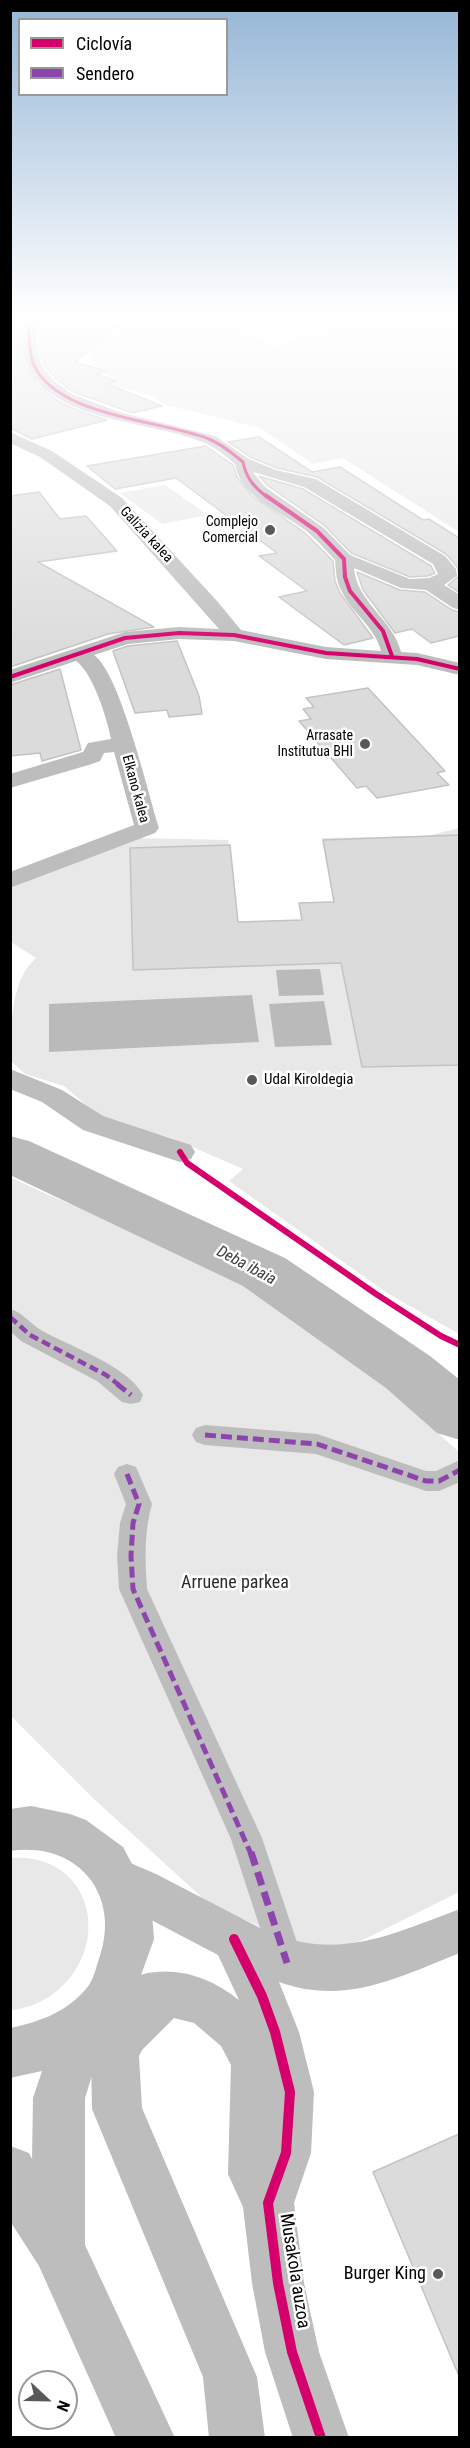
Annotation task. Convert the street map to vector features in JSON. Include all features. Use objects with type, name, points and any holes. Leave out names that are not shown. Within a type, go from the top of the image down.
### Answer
[{"type":"street","points":[[173,430],[210,440],[225,447],[243,462],[271,474],[310,483],[439,560],[447,569],[448,576],[440,582],[410,585],[395,582],[360,562],[344,558],[314,528],[256,488],[242,470],[243,462]]},
{"type":"street","name":"Galizia kalea","points":[[10,436],[79,475],[126,511],[234,635]]},
{"type":"street","points":[[344,558],[343,574],[350,595],[385,634],[391,644],[392,656]]},
{"type":"street","points":[[430,584],[459,604]]},
{"type":"street","points":[[10,677],[125,638],[179,633],[234,635],[326,653],[392,656],[428,661],[459,669]]},
{"type":"street","name":"Elkano kalea","points":[[10,881],[147,828],[120,728],[95,664],[79,654]]},
{"type":"street","points":[[10,781],[92,756],[96,748],[123,744]]},
{"type":"street","points":[[10,1078],[52,1096],[93,1122],[180,1152]]},
{"type":"street","points":[[10,1317],[30,1335],[106,1375],[131,1395]]},
{"type":"street","points":[[205,1435],[317,1444],[426,1481],[439,1481],[459,1470]]},
{"type":"street","points":[[127,1474],[139,1504],[133,1523],[131,1556],[133,1589],[246,1838],[287,1963]]},
{"type":"street","points":[[10,1830],[31,1827],[70,1835],[107,1863],[127,1900],[130,1939],[59,2098],[58,2247]]},
{"type":"street","points":[[114,1877],[259,1953],[287,1963],[316,1968],[356,1967],[459,1931]]},
{"type":"street","name":"Musakola auzoa","points":[[234,1939],[262,1996],[275,2032],[290,2092],[286,2153],[268,2203],[278,2283],[292,2352],[321,2438]]},
{"type":"street","points":[[168,1993],[124,2033],[115,2056],[117,2109],[230,2377],[237,2438]]},
{"type":"street","points":[[10,2053],[44,2046],[96,2012],[168,1993],[206,2003],[238,2029],[255,2062],[253,2174],[268,2203]]},
{"type":"street","points":[[10,2172],[58,2247],[146,2438]]},
{"type":"green space","points":[[263,430],[459,430],[459,532],[343,458],[313,464]]},
{"type":"green space","points":[[165,485],[208,515],[162,524],[120,493]]},
{"type":"green space","name":"Udal Kiroldegia","points":[[459,828],[459,1334],[387,1293],[229,1181],[243,1169],[172,1138],[101,1118],[64,1086],[25,1074],[11,1061],[12,1016],[16,993],[25,971],[36,958],[11,942],[11,888],[136,838],[228,840],[238,922],[301,920],[299,903],[334,901],[322,838],[427,836]]},
{"type":"green space","name":"Arruene parkea","points":[[10,1177],[175,1249],[256,1281],[362,1364],[459,1452],[459,1892],[363,1940],[320,1954],[208,1903],[94,1799],[12,1717]]},
{"type":"green space","points":[[10,1858],[38,1860],[60,1870],[76,1886],[86,1906],[89,1929],[84,1952],[72,1975],[53,1994],[43,2000],[27,2007],[11,2010]]},
{"type":"shaded area","points":[[320,969],[324,995],[279,996],[276,970]]},
{"type":"shaded area","points":[[252,995],[259,1042],[49,1052],[49,1004]]},
{"type":"shaded area","points":[[324,1001],[332,1045],[275,1047],[269,1004]]},
{"type":"building","points":[[14,430],[67,430],[32,439]]},
{"type":"building","points":[[259,437],[312,472],[340,467],[423,520],[429,519],[459,538],[459,576],[458,568],[446,554],[317,477],[277,468],[250,457],[228,442]]},
{"type":"building","points":[[206,446],[233,465],[237,477],[252,496],[304,532],[333,561],[335,581],[340,593],[373,638],[344,645],[279,597],[307,591],[259,556],[277,553],[176,478],[115,489],[87,466]]},
{"type":"building","points":[[259,476],[303,489],[431,566],[435,573],[428,576],[410,577],[351,553],[325,526],[267,485]]},
{"type":"building","points":[[39,492],[60,519],[86,516],[117,551],[38,562],[154,627],[108,634],[10,667],[10,496]]},
{"type":"building","points":[[357,572],[400,590],[425,592],[452,610],[459,612],[459,636],[431,643],[412,629],[395,633],[363,590]]},
{"type":"building","points":[[459,576],[459,592],[448,585]]},
{"type":"building","points":[[177,641],[199,696],[202,714],[169,717],[167,710],[135,713],[113,651],[128,646]]},
{"type":"building","points":[[60,669],[81,750],[42,761],[40,753],[10,756],[10,685]]},
{"type":"building","points":[[368,688],[445,771],[437,773],[449,785],[377,798],[366,786],[357,788],[299,721],[311,719],[303,709],[314,707],[306,698]]},
{"type":"building","points":[[459,835],[459,1065],[362,1067],[341,963],[133,970],[130,848],[230,845],[238,922],[302,920],[299,903],[334,902],[323,840]]},
{"type":"building","name":"Burger King","points":[[459,2134],[459,2376],[373,2172]]},
{"type":"waterway","name":"Deba ibaia","points":[[10,1153],[264,1272],[408,1372],[460,1416]]},
{"type":"marked path","points":[[10,1317],[30,1335],[106,1375],[131,1395]]},
{"type":"marked path","points":[[205,1435],[317,1444],[426,1481],[439,1481],[460,1470]]},
{"type":"marked path","points":[[127,1474],[139,1504],[133,1523],[131,1556],[133,1589],[246,1838],[287,1963]]},
{"type":"cycle path","points":[[178,430],[209,439],[223,447],[243,462],[250,482],[259,491],[317,531],[329,543],[344,559],[345,577],[350,591],[383,631],[389,642],[392,656]]},
{"type":"cycle path","points":[[10,677],[125,638],[179,633],[234,635],[326,653],[417,659],[460,669]]},
{"type":"cycle path","points":[[180,1152],[187,1163],[376,1294],[441,1336],[460,1345]]},
{"type":"cycle path","points":[[234,1939],[262,1996],[275,2032],[290,2092],[286,2153],[268,2203],[278,2283],[292,2352],[321,2438]]},
{"type":"place","name":"Complejo Comercial","points":[[270,530]]},
{"type":"place","name":"Arrasate Institutua BHI","points":[[365,744]]},
{"type":"place","name":"Udal Kiroldegia","points":[[252,1080]]},
{"type":"place","name":"Burger King","points":[[438,2274]]}]
